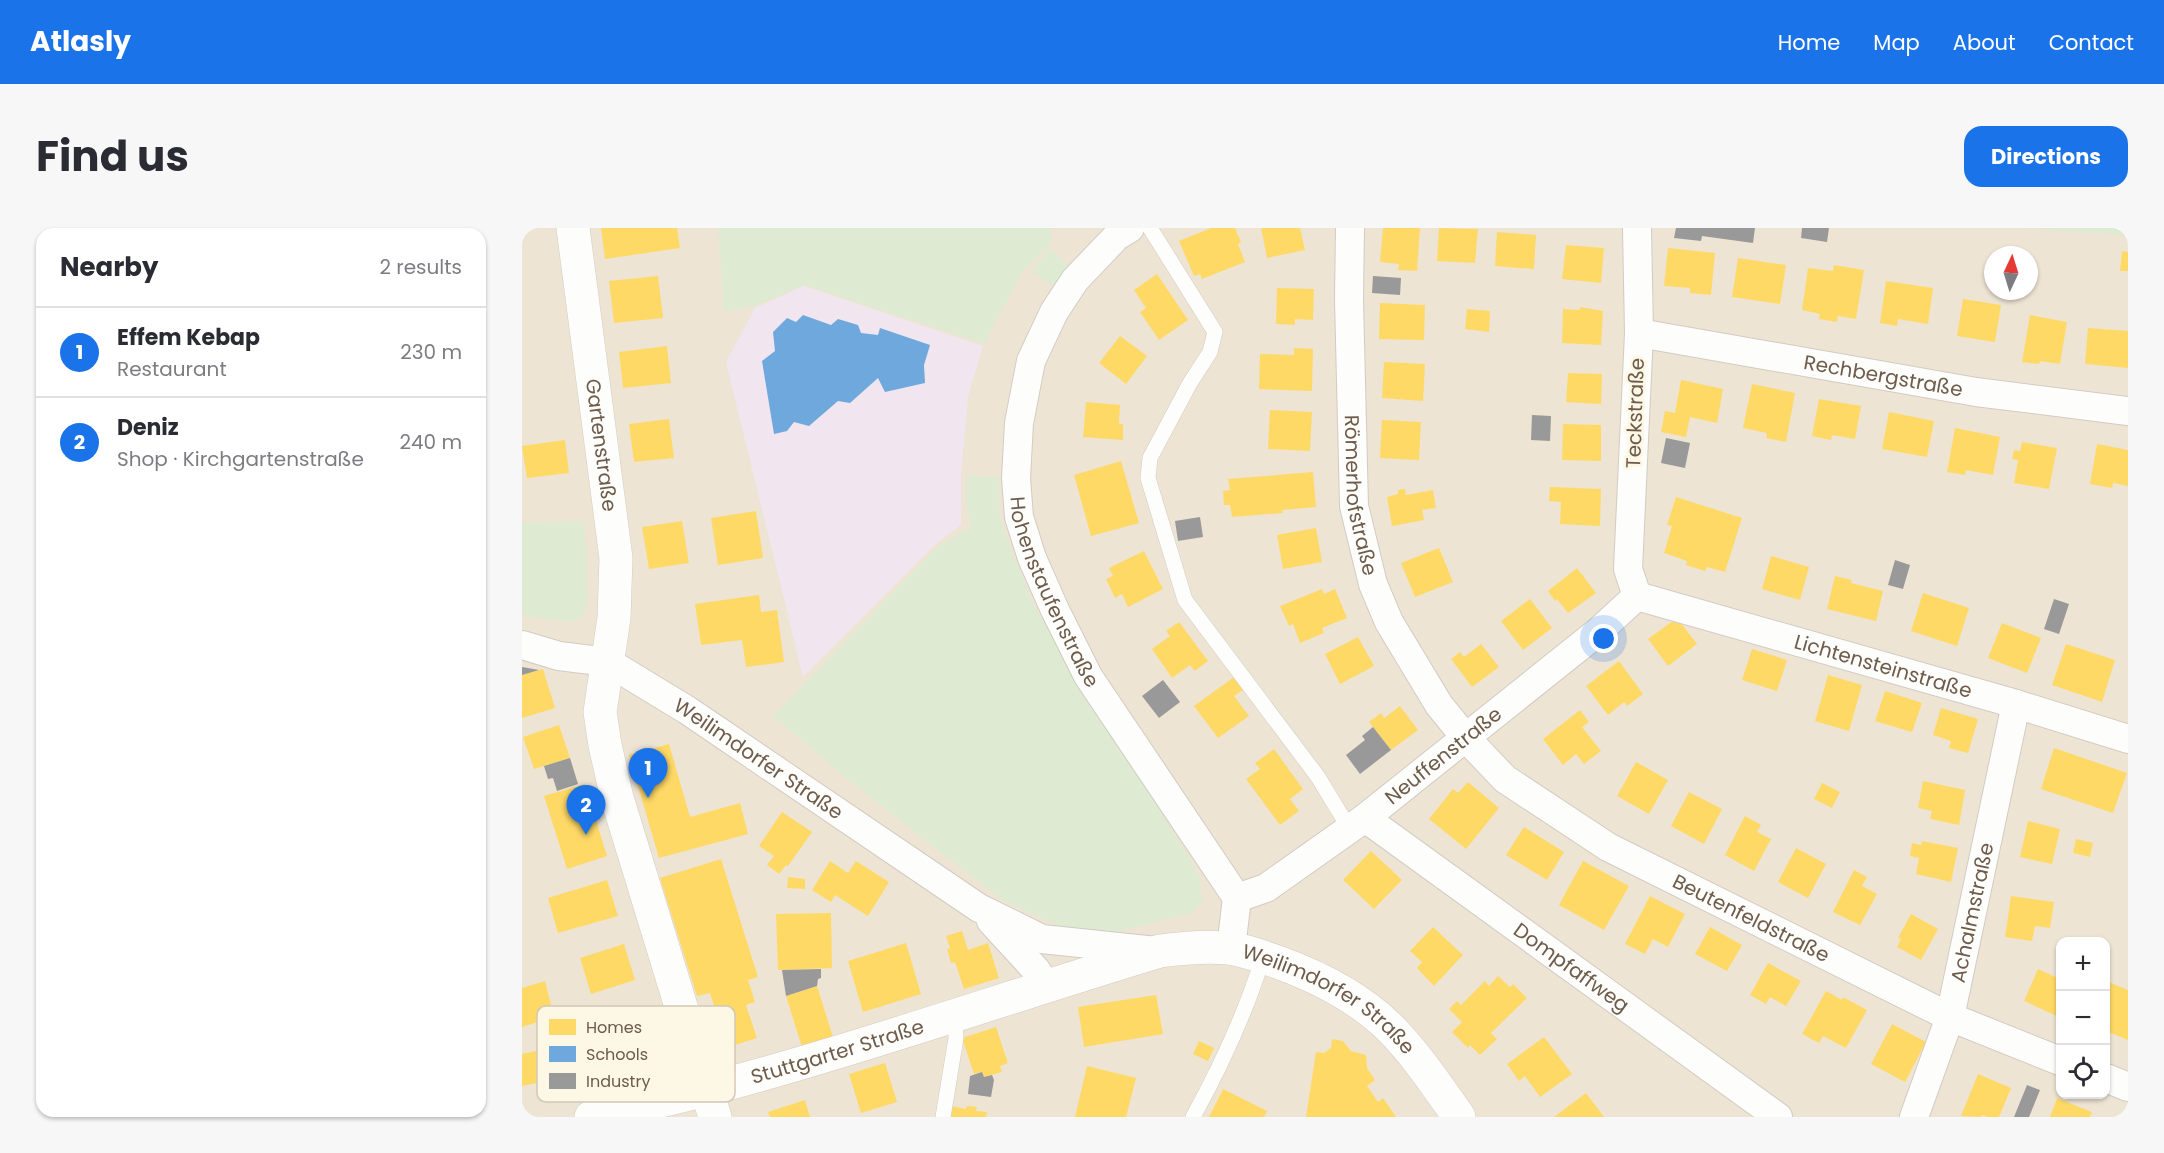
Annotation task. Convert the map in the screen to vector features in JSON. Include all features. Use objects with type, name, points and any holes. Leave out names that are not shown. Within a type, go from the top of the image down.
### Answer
[{"type":"street","name":"Gartenstraße","points":[[573,228],[616,558],[614,618],[600,711],[605,746],[617,798],[681,1006]]},
{"type":"street","name":"Hohenstaufenstraße","points":[[1130,228],[1118,236],[1075,280],[1054,312],[1031,361],[1018,423],[1016,478],[1019,517],[1037,569],[1088,676],[1237,898]]},
{"type":"street","name":"Römerhofstraße","points":[[1350,228],[1349,298],[1354,506],[1373,584],[1389,621],[1439,705],[1465,738]]},
{"type":"street","name":"Teckstraße","points":[[1637,228],[1639,333],[1628,569],[1637,596]]},
{"type":"street","name":"Rechbergstraße","points":[[1639,333],[1976,392],[2128,411]]},
{"type":"street","name":"Neuffenstraße","points":[[1237,898],[1266,888],[1357,823],[1599,631],[1637,596]]},
{"type":"street","name":"Lichtensteinstraße","points":[[1637,596],[2016,704],[2128,740]]},
{"type":"street","name":"Weilimdorfer Straße","points":[[522,645],[559,656],[608,662],[706,722],[979,908],[1042,939],[1160,951]]},
{"type":"street","name":"Achalmstraße","points":[[1914,1117],[1950,1017],[2016,704]]},
{"type":"street","name":"Beutenfeldstraße","points":[[1465,738],[1505,779],[1608,847],[1950,1017],[2056,1058]]},
{"type":"street","name":"Dompfaffweg","points":[[1357,823],[1778,1117]]},
{"type":"street","points":[[1231,948],[1237,898]]},
{"type":"street","name":"Weilimdorfer Straße","points":[[979,908],[1036,970],[1047,986],[1160,951],[1195,946],[1231,948],[1318,977],[1355,999],[1389,1027],[1423,1065],[1459,1117]]},
{"type":"street","name":"Stuttgarter Straße","points":[[735,1092],[780,1070],[1047,986]]},
{"type":"street","points":[[2110,1080],[2128,1087]]},
{"type":"street","name":"Stuttgarter Straße","points":[[591,1117],[711,1103]]},
{"type":"lane","points":[[1150,228],[1215,332],[1210,352],[1190,383],[1150,458],[1148,478],[1185,600],[1318,777],[1357,823]]},
{"type":"lane","points":[[1193,1117],[1214,1079],[1252,992],[1263,957]]},
{"type":"lane","points":[[943,1117],[956,1038],[955,1015]]},
{"type":"shaded area","points":[[522,228],[2128,228],[2128,1117],[522,1117]]},
{"type":"shaded area","points":[[804,286],[983,346],[968,397],[961,474],[961,525],[937,543],[803,677],[726,362],[755,308]]},
{"type":"green space","points":[[718,228],[1051,228],[1053,233],[1048,247],[1023,271],[984,344],[805,285],[755,306],[724,312]]},
{"type":"green space","points":[[2024,228],[2128,228],[2128,236]]},
{"type":"green space","points":[[1050,249],[1069,266],[1055,287],[1031,271]]},
{"type":"green space","points":[[966,475],[999,477],[999,510],[1005,533],[1032,602],[1189,857],[1200,879],[1202,903],[1191,913],[1116,932],[1075,933],[1001,899],[846,778],[773,716],[936,548],[971,527],[966,498]]},
{"type":"green space","points":[[584,521],[587,590],[583,614],[572,622],[522,616],[522,523]]},
{"type":"building: Homes","points":[[601,228],[677,228],[680,248],[605,259]]},
{"type":"building: Homes","points":[[1211,228],[1235,228],[1241,242],[1238,244],[1245,262],[1202,279],[1200,274],[1194,276],[1179,241]]},
{"type":"building: Homes","points":[[1261,228],[1300,228],[1305,250],[1267,258]]},
{"type":"building: Homes","points":[[1383,228],[1420,228],[1417,271],[1398,270],[1399,264],[1380,262]]},
{"type":"building: Homes","points":[[1439,228],[1478,229],[1475,263],[1437,261]]},
{"type":"building: Homes","points":[[1497,232],[1536,235],[1534,269],[1495,266]]},
{"type":"building: Homes","points":[[1566,245],[1604,248],[1601,283],[1562,279]]},
{"type":"building: Homes","points":[[1668,248],[1715,253],[1711,295],[1690,293],[1690,288],[1664,286]]},
{"type":"building: Homes","points":[[2122,251],[2128,252],[2128,271],[2120,271]]},
{"type":"building: Homes","points":[[1738,258],[1786,265],[1780,304],[1732,297]]},
{"type":"building: Homes","points":[[1834,265],[1864,270],[1856,319],[1838,316],[1837,322],[1819,319],[1820,314],[1802,310],[1808,268],[1833,271]]},
{"type":"building: Homes","points":[[1157,274],[1188,320],[1159,340],[1140,312],[1146,308],[1134,290]]},
{"type":"building: Homes","points":[[658,276],[663,318],[614,323],[609,281]]},
{"type":"building: Homes","points":[[1886,281],[1933,288],[1928,324],[1898,319],[1897,326],[1880,323]]},
{"type":"building: Homes","points":[[1277,288],[1314,289],[1313,320],[1295,319],[1295,325],[1276,324]]},
{"type":"building: Homes","points":[[1963,299],[2001,305],[1995,342],[1957,336]]},
{"type":"building: Homes","points":[[1380,303],[1425,305],[1424,340],[1379,339]]},
{"type":"building: Homes","points":[[1580,307],[1603,311],[1601,345],[1562,343],[1563,309],[1580,310]]},
{"type":"building: Homes","points":[[1467,309],[1490,311],[1489,332],[1465,329]]},
{"type":"building: Homes","points":[[2030,315],[2067,322],[2060,364],[2040,361],[2039,364],[2022,362]]},
{"type":"building: Homes","points":[[2088,328],[2128,331],[2128,368],[2085,364]]},
{"type":"building: Homes","points":[[1120,336],[1147,356],[1126,384],[1099,363]]},
{"type":"building: Homes","points":[[667,346],[671,383],[623,388],[619,352]]},
{"type":"building: Homes","points":[[1294,348],[1313,349],[1312,391],[1259,389],[1260,354],[1294,355]]},
{"type":"building: Homes","points":[[1384,362],[1425,364],[1423,401],[1382,398]]},
{"type":"building: Homes","points":[[1568,373],[1602,374],[1601,404],[1566,402]]},
{"type":"building: Homes","points":[[1681,380],[1723,389],[1717,423],[1690,417],[1686,437],[1661,432],[1665,411],[1675,413]]},
{"type":"building: Homes","points":[[1752,384],[1795,393],[1786,442],[1766,438],[1767,433],[1743,428]]},
{"type":"building: Homes","points":[[1819,399],[1861,406],[1855,439],[1832,435],[1831,440],[1812,436]]},
{"type":"building: Homes","points":[[1086,402],[1120,405],[1119,424],[1123,424],[1123,440],[1083,437]]},
{"type":"building: Homes","points":[[1270,410],[1312,412],[1310,451],[1268,449]]},
{"type":"building: Homes","points":[[1889,412],[1934,421],[1927,457],[1882,449]]},
{"type":"building: Homes","points":[[669,419],[674,458],[634,462],[629,424]]},
{"type":"building: Homes","points":[[1382,420],[1421,422],[1419,460],[1380,458]]},
{"type":"building: Homes","points":[[1563,424],[1601,425],[1601,461],[1562,460]]},
{"type":"building: Homes","points":[[1955,428],[2000,437],[1993,475],[1966,470],[1965,475],[1947,472]]},
{"type":"building: Homes","points":[[565,440],[569,473],[527,478],[522,446]]},
{"type":"building: Homes","points":[[2022,442],[2057,448],[2049,489],[2014,483],[2018,460],[2012,459],[2014,450],[2020,451]]},
{"type":"building: Homes","points":[[2097,444],[2128,450],[2128,486],[2113,483],[2112,488],[2090,484]]},
{"type":"building: Homes","points":[[1121,461],[1139,523],[1091,536],[1074,475]]},
{"type":"building: Homes","points":[[1313,472],[1316,507],[1282,510],[1283,513],[1232,517],[1230,505],[1224,505],[1223,491],[1230,490],[1228,479]]},
{"type":"building: Homes","points":[[1550,487],[1601,489],[1600,526],[1560,524],[1561,502],[1549,501]]},
{"type":"building: Homes","points":[[1405,489],[1406,495],[1433,490],[1436,508],[1422,510],[1424,520],[1392,526],[1387,497],[1398,494],[1398,490]]},
{"type":"building: Homes","points":[[1676,497],[1742,518],[1725,572],[1707,567],[1705,571],[1686,565],[1687,561],[1664,553],[1672,526],[1667,525]]},
{"type":"building: Homes","points":[[756,511],[763,558],[718,565],[711,518]]},
{"type":"building: Homes","points":[[682,521],[689,563],[649,569],[642,527]]},
{"type":"building: Homes","points":[[1316,528],[1322,562],[1283,569],[1277,535]]},
{"type":"building: Homes","points":[[1439,548],[1453,582],[1415,597],[1401,563]]},
{"type":"building: Homes","points":[[1144,551],[1163,589],[1128,607],[1122,594],[1115,598],[1106,579],[1113,576],[1109,568]]},
{"type":"building: Homes","points":[[1771,556],[1809,567],[1800,600],[1762,589]]},
{"type":"building: Homes","points":[[1577,568],[1596,593],[1568,613],[1548,591]]},
{"type":"building: Homes","points":[[1835,576],[1852,580],[1851,583],[1883,591],[1876,621],[1827,609]]},
{"type":"building: Homes","points":[[1322,589],[1324,594],[1335,589],[1347,618],[1322,628],[1324,633],[1300,643],[1293,624],[1289,626],[1280,606]]},
{"type":"building: Homes","points":[[1923,593],[1969,608],[1957,646],[1911,631]]},
{"type":"building: Homes","points":[[759,595],[761,612],[777,610],[784,662],[746,667],[742,640],[701,645],[695,604]]},
{"type":"building: Homes","points":[[1530,599],[1552,628],[1523,650],[1501,621]]},
{"type":"building: Homes","points":[[1677,618],[1697,644],[1668,666],[1648,639]]},
{"type":"building: Homes","points":[[1179,622],[1208,661],[1195,671],[1190,665],[1172,678],[1152,649],[1170,636],[1166,631]]},
{"type":"building: Homes","points":[[2002,623],[2041,638],[2027,673],[1988,658]]},
{"type":"building: Homes","points":[[1358,637],[1374,666],[1340,684],[1325,654]]},
{"type":"building: Homes","points":[[1481,644],[1499,667],[1472,687],[1451,659],[1460,652],[1464,657]]},
{"type":"building: Homes","points":[[2066,644],[2115,660],[2102,702],[2052,685]]},
{"type":"building: Homes","points":[[1752,649],[1787,660],[1777,691],[1742,680]]},
{"type":"building: Homes","points":[[1619,661],[1643,694],[1627,706],[1624,702],[1608,715],[1586,686]]},
{"type":"building: Homes","points":[[543,669],[555,708],[522,718],[522,675]]},
{"type":"building: Homes","points":[[1828,675],[1862,685],[1849,731],[1815,721]]},
{"type":"building: Homes","points":[[1234,677],[1243,690],[1234,696],[1249,716],[1218,738],[1194,706]]},
{"type":"building: Homes","points":[[1885,691],[1922,703],[1912,732],[1875,721]]},
{"type":"building: Homes","points":[[1400,706],[1418,730],[1391,750],[1369,722],[1381,713],[1384,718]]},
{"type":"building: Homes","points":[[1941,708],[1978,719],[1968,753],[1949,748],[1951,741],[1933,735]]},
{"type":"building: Homes","points":[[1580,710],[1589,722],[1582,727],[1601,751],[1584,764],[1576,754],[1563,765],[1543,739]]},
{"type":"building: Homes","points":[[559,725],[570,758],[534,769],[523,737]]},
{"type":"building: Homes","points":[[669,744],[690,817],[740,803],[748,834],[659,858],[629,755]]},
{"type":"building: Homes","points":[[2054,748],[2127,773],[2113,813],[2041,789]]},
{"type":"building: Homes","points":[[1274,749],[1303,789],[1290,799],[1299,811],[1280,825],[1246,779],[1260,769],[1255,763]]},
{"type":"building: Homes","points":[[1636,762],[1668,780],[1649,814],[1617,796]]},
{"type":"building: Homes","points":[[1923,781],[1965,790],[1959,825],[1930,819],[1932,811],[1918,808]]},
{"type":"building: Homes","points":[[1468,782],[1499,808],[1466,849],[1429,819],[1453,789],[1458,793]]},
{"type":"building: Homes","points":[[1822,783],[1840,792],[1832,808],[1814,799]]},
{"type":"building: Homes","points":[[585,784],[607,856],[567,869],[544,796]]},
{"type":"building: Homes","points":[[1689,792],[1722,809],[1704,844],[1671,826]]},
{"type":"building: Homes","points":[[782,812],[812,832],[788,866],[786,865],[779,874],[767,865],[774,856],[759,846]]},
{"type":"building: Homes","points":[[1745,816],[1761,825],[1757,832],[1771,839],[1754,871],[1725,855]]},
{"type":"building: Homes","points":[[2028,821],[2060,829],[2052,864],[2020,857]]},
{"type":"building: Homes","points":[[1524,827],[1564,852],[1547,880],[1506,855]]},
{"type":"building: Homes","points":[[2076,839],[2093,843],[2090,857],[2073,853]]},
{"type":"building: Homes","points":[[1922,841],[1958,848],[1951,882],[1916,874],[1919,858],[1910,856],[1912,843],[1921,845]]},
{"type":"building: Homes","points":[[1796,848],[1826,864],[1808,898],[1778,882]]},
{"type":"building: Homes","points":[[1371,851],[1402,880],[1374,909],[1343,880]]},
{"type":"building: Homes","points":[[721,859],[758,977],[748,980],[755,1002],[746,1005],[757,1038],[735,1045],[735,1006],[714,1006],[710,993],[697,996],[660,878]]},
{"type":"building: Homes","points":[[830,861],[848,873],[856,861],[889,882],[868,916],[835,895],[831,902],[812,890]]},
{"type":"building: Homes","points":[[1583,861],[1629,886],[1604,930],[1559,905]]},
{"type":"building: Homes","points":[[1854,870],[1867,877],[1862,886],[1877,894],[1860,925],[1833,912]]},
{"type":"building: Homes","points":[[788,877],[805,879],[805,889],[787,888]]},
{"type":"building: Homes","points":[[607,880],[618,916],[558,933],[548,898]]},
{"type":"building: Homes","points":[[1650,896],[1685,914],[1668,947],[1653,939],[1645,954],[1625,944]]},
{"type":"building: Homes","points":[[2011,896],[2054,902],[2050,928],[2035,926],[2032,941],[2005,937]]},
{"type":"building: Homes","points":[[831,913],[832,968],[778,970],[776,914]]},
{"type":"building: Homes","points":[[1911,914],[1938,929],[1921,960],[1897,947],[1901,939],[1898,938]]},
{"type":"building: Homes","points":[[1433,927],[1463,955],[1434,986],[1417,968],[1422,962],[1410,951]]},
{"type":"building: Homes","points":[[1710,927],[1742,945],[1727,971],[1695,954]]},
{"type":"building: Homes","points":[[962,931],[968,950],[988,943],[999,978],[964,989],[955,962],[951,963],[946,936]]},
{"type":"building: Homes","points":[[906,943],[921,994],[863,1012],[848,961]]},
{"type":"building: Homes","points":[[624,944],[635,980],[591,994],[580,958]]},
{"type":"building: Homes","points":[[1768,963],[1801,981],[1786,1006],[1770,997],[1766,1004],[1750,995]]},
{"type":"building: Homes","points":[[2038,969],[2056,977],[2056,1016],[2024,1001]]},
{"type":"building: Homes","points":[[1498,976],[1510,987],[1513,984],[1527,998],[1491,1033],[1497,1039],[1480,1055],[1470,1045],[1468,1048],[1452,1032],[1462,1022],[1449,1009],[1457,1001],[1461,1005],[1485,981],[1489,986]]},
{"type":"building: Homes","points":[[545,981],[551,1006],[537,1006],[537,1022],[522,1027],[522,988]]},
{"type":"building: Homes","points":[[2110,983],[2128,990],[2128,1040],[2110,1033]]},
{"type":"building: Homes","points":[[817,986],[833,1037],[802,1047],[786,996]]},
{"type":"building: Homes","points":[[1826,991],[1867,1010],[1846,1048],[1823,1036],[1819,1043],[1802,1034]]},
{"type":"building: Homes","points":[[1156,995],[1163,1034],[1084,1047],[1078,1007]]},
{"type":"building: Homes","points":[[1892,1024],[1926,1042],[1905,1082],[1871,1064]]},
{"type":"building: Homes","points":[[996,1027],[1008,1063],[1000,1066],[1002,1072],[984,1077],[982,1072],[974,1074],[962,1038]]},
{"type":"building: Homes","points":[[1544,1037],[1572,1074],[1540,1097],[1525,1076],[1519,1081],[1507,1064]]},
{"type":"building: Homes","points":[[1332,1039],[1343,1041],[1351,1051],[1366,1055],[1367,1068],[1375,1080],[1367,1086],[1378,1102],[1383,1098],[1396,1117],[1306,1117],[1316,1052],[1324,1053],[1331,1048]]},
{"type":"building: Homes","points":[[1199,1041],[1214,1048],[1208,1061],[1193,1054]]},
{"type":"building: Homes","points":[[537,1051],[537,1083],[522,1086],[522,1054]]},
{"type":"building: Homes","points":[[885,1063],[897,1102],[861,1113],[849,1074]]},
{"type":"building: Homes","points":[[1087,1066],[1136,1078],[1126,1117],[1075,1117]]},
{"type":"building: Homes","points":[[1978,1074],[2011,1088],[1999,1117],[1961,1116]]},
{"type":"building: Homes","points":[[1223,1089],[1267,1111],[1264,1117],[1209,1117]]},
{"type":"building: Homes","points":[[1586,1093],[1604,1117],[1554,1117]]},
{"type":"building: Homes","points":[[2057,1099],[2092,1112],[2090,1117],[2050,1117]]},
{"type":"building: Homes","points":[[805,1100],[810,1117],[770,1117],[768,1112]]},
{"type":"building: Homes","points":[[951,1106],[966,1109],[967,1106],[977,1107],[976,1111],[987,1112],[986,1117],[950,1117]]},
{"type":"building: Schools","points":[[803,315],[831,325],[838,319],[858,325],[861,333],[878,335],[880,328],[930,345],[924,365],[925,383],[885,392],[878,378],[850,403],[838,401],[809,426],[794,422],[787,431],[774,434],[762,361],[775,351],[773,332],[787,318],[796,322]]},
{"type":"building: Industry","points":[[1676,228],[1755,228],[1753,243],[1702,236],[1701,241],[1674,238]]},
{"type":"building: Industry","points":[[1802,228],[1829,228],[1827,242],[1801,238]]},
{"type":"building: Industry","points":[[1373,276],[1401,278],[1400,295],[1372,293]]},
{"type":"building: Industry","points":[[1532,415],[1551,416],[1550,441],[1531,440]]},
{"type":"building: Industry","points":[[1666,438],[1690,443],[1685,468],[1661,463]]},
{"type":"building: Industry","points":[[1200,517],[1203,537],[1178,541],[1175,521]]},
{"type":"building: Industry","points":[[1895,560],[1910,565],[1903,589],[1888,585]]},
{"type":"building: Industry","points":[[2054,599],[2069,604],[2059,634],[2044,629]]},
{"type":"building: Industry","points":[[522,667],[539,670],[522,675]]},
{"type":"building: Industry","points":[[1163,680],[1180,702],[1159,718],[1142,696]]},
{"type":"building: Industry","points":[[1373,727],[1391,750],[1360,774],[1346,755],[1365,740],[1362,736]]},
{"type":"building: Industry","points":[[570,758],[578,784],[557,791],[553,778],[548,779],[544,766]]},
{"type":"building: Industry","points":[[821,969],[821,978],[818,979],[817,986],[786,996],[782,970]]},
{"type":"building: Industry","points":[[982,1072],[984,1077],[992,1075],[994,1080],[991,1097],[968,1094],[970,1076]]},
{"type":"building: Industry","points":[[2027,1085],[2040,1090],[2029,1117],[2014,1117]]},
{"type":"place","name":"Effem Kebap","points":[[648,798]]},
{"type":"place","name":"Deniz","points":[[586,835]]}]
